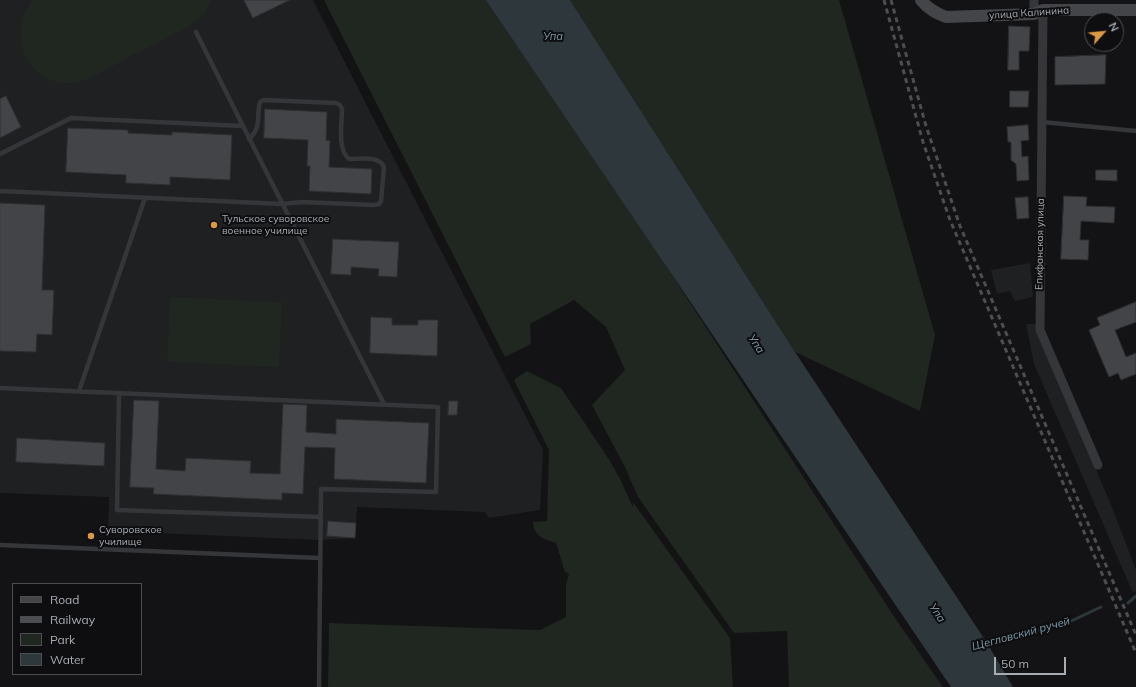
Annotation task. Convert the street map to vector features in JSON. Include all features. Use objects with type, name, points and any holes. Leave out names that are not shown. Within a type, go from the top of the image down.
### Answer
[{"type":"street","name":"улица Калинина","points":[[921,0],[930,10],[946,17],[1039,12],[1136,10]]},
{"type":"street","name":"Епифанская улица","points":[[1034,0],[1039,12],[1042,122],[1040,330],[1098,466]]},
{"type":"lane","points":[[196,32],[384,404]]},
{"type":"lane","points":[[0,191],[282,204],[302,202],[374,205],[379,204],[382,200],[384,167],[382,162],[377,159],[349,159],[345,156],[343,148],[342,109],[340,105],[336,103],[264,100],[260,102],[258,127],[256,133],[249,139]]},
{"type":"lane","points":[[0,154],[71,118],[243,126]]},
{"type":"lane","points":[[1042,122],[1136,131]]},
{"type":"lane","points":[[79,391],[145,198]]},
{"type":"lane","points":[[0,388],[438,407],[436,492],[321,489],[319,687]]},
{"type":"lane","points":[[119,393],[118,510],[321,517]]},
{"type":"lane","points":[[0,545],[320,558]]},
{"type":"shaded area","name":"Тульское суворовское военное училище","points":[[0,0],[313,0],[543,450],[540,510],[489,518],[485,512],[357,507],[355,538],[320,540],[108,531],[109,497],[0,493]]},
{"type":"shaded area","points":[[1030,263],[1033,297],[1015,301],[1010,291],[997,294],[991,270]]},
{"type":"shaded area","points":[[1026,324],[1038,324],[1038,336],[1110,502],[1136,570],[1136,591],[1133,593],[1034,364]]},
{"type":"green space","points":[[33,0],[212,0],[203,16],[189,26],[88,79],[69,83],[52,81],[39,73],[28,61],[22,46],[20,30],[24,15]]},
{"type":"green space","points":[[324,0],[493,0],[895,618],[943,687],[789,687],[787,631],[734,633],[638,497],[624,465],[592,405],[625,370],[606,327],[574,300],[530,324],[531,344],[505,357]]},
{"type":"green space","points":[[570,0],[839,0],[935,335],[920,411],[795,352]]},
{"type":"green space","points":[[170,297],[282,302],[279,367],[167,362]]},
{"type":"green space","points":[[527,371],[561,388],[610,461],[633,507],[633,502],[730,638],[733,687],[328,687],[329,623],[540,630],[566,617],[566,585],[569,574],[565,572],[556,543],[537,534],[533,522],[547,521],[549,450],[514,380]]},
{"type":"water","name":"Упа","points":[[486,0],[570,0],[795,352],[987,643],[1013,687],[951,687]]},
{"type":"building","points":[[244,0],[290,0],[253,18]]},
{"type":"building","points":[[1009,26],[1030,27],[1029,51],[1019,51],[1019,70],[1008,70]]},
{"type":"building","points":[[1106,55],[1105,84],[1055,85],[1055,57]]},
{"type":"building","points":[[1010,91],[1029,91],[1028,107],[1010,107]]},
{"type":"building","points":[[6,96],[21,127],[0,138],[0,99]]},
{"type":"building","points":[[265,109],[327,112],[326,140],[330,141],[329,167],[372,169],[371,194],[309,191],[310,166],[307,166],[308,140],[264,138]]},
{"type":"building","points":[[1028,125],[1029,140],[1021,141],[1022,157],[1028,156],[1029,180],[1017,181],[1016,164],[1011,160],[1011,142],[1008,142],[1007,127]]},
{"type":"building","points":[[68,128],[128,130],[128,133],[172,135],[172,132],[232,135],[230,180],[170,177],[170,185],[126,183],[126,175],[66,172]]},
{"type":"building","points":[[1096,170],[1117,170],[1117,181],[1096,180]]},
{"type":"building","points":[[1064,196],[1087,197],[1086,206],[1115,207],[1114,223],[1081,221],[1080,240],[1089,240],[1088,260],[1061,259]]},
{"type":"building","points":[[1028,197],[1029,218],[1017,219],[1015,198]]},
{"type":"building","points":[[0,203],[45,205],[42,290],[54,290],[52,335],[37,334],[36,352],[0,351]]},
{"type":"building","points":[[333,239],[399,242],[397,277],[378,276],[379,269],[351,267],[351,275],[331,274]]},
{"type":"building","points":[[1136,302],[1136,322],[1115,330],[1126,357],[1136,353],[1136,374],[1121,380],[1118,373],[1109,377],[1089,330],[1100,325],[1097,318]]},
{"type":"building","points":[[371,317],[392,318],[392,325],[418,325],[418,320],[438,320],[437,356],[370,353]]},
{"type":"building","points":[[134,400],[159,401],[156,469],[185,471],[186,458],[251,461],[250,473],[280,474],[283,404],[307,405],[306,432],[336,434],[336,419],[429,423],[426,483],[334,479],[335,448],[305,447],[303,494],[282,493],[282,500],[153,494],[154,488],[130,487]]},
{"type":"building","points":[[449,401],[458,401],[457,415],[448,415]]},
{"type":"building","points":[[17,438],[105,443],[104,466],[16,462]]},
{"type":"building","points":[[328,521],[356,523],[355,538],[327,536]]},
{"type":"waterway","name":"Щегловский ручей","points":[[1128,603],[1136,596]]},
{"type":"waterway","name":"Щегловский ручей","points":[[983,644],[1067,623],[1101,607]]},
{"type":"railway","points":[[884,0],[923,142],[950,220],[1136,653]]},
{"type":"railway","points":[[891,0],[926,126],[960,226],[1136,635]]},
{"type":"place","name":"Тульское суворовское военное училище","points":[[214,225]]},
{"type":"place","name":"Суворовское училище","points":[[91,536]]}]
